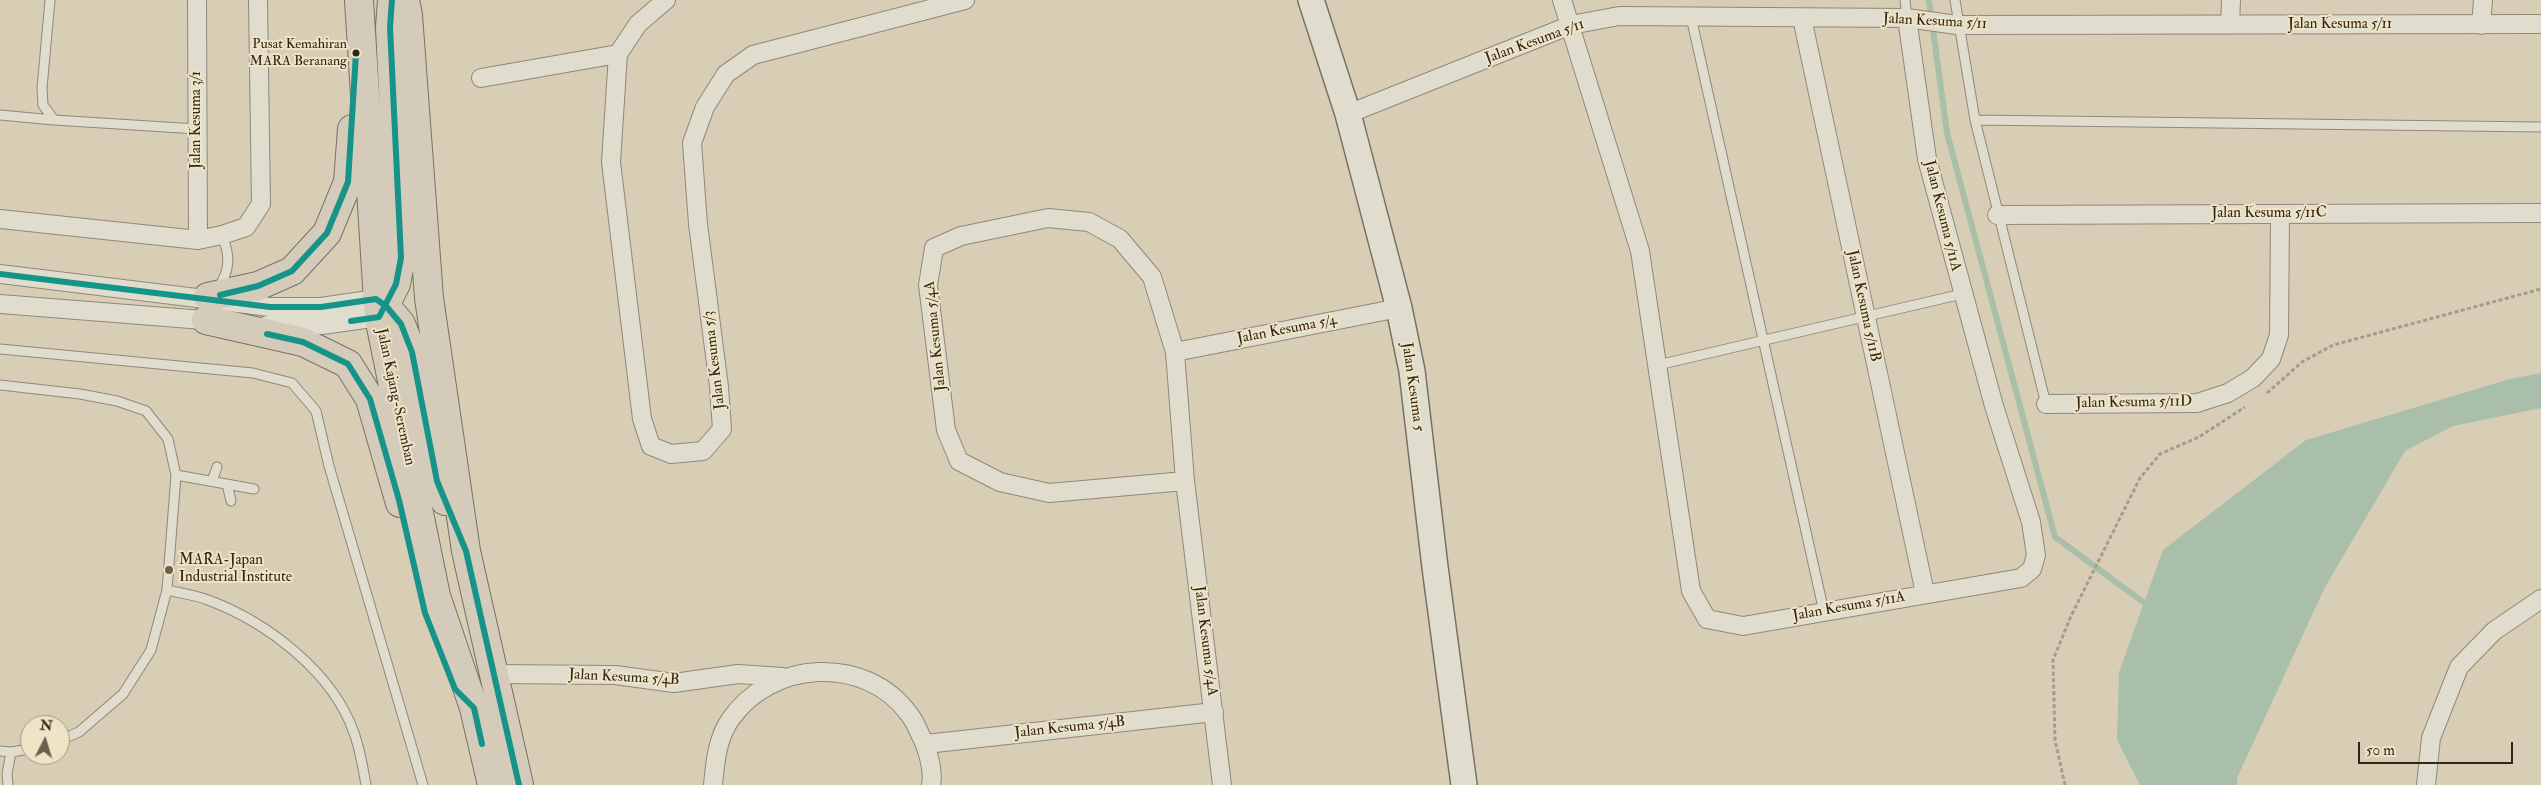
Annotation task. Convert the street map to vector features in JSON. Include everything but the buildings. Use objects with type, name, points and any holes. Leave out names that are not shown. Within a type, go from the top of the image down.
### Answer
[{"type":"main road","name":"Jalan Kajang-Seremban","points":[[358,0],[380,307],[436,596],[474,708],[492,785]]},
{"type":"main road","points":[[207,309],[292,271],[327,233],[348,182],[358,0]]},
{"type":"main road","points":[[392,0],[390,26],[401,258],[396,284],[380,307],[401,324],[412,352],[437,481],[466,551]]},
{"type":"main road","points":[[405,0],[408,15],[429,298],[466,551],[519,785]]},
{"type":"main road","points":[[207,309],[303,342],[348,364],[370,399],[400,500],[425,613],[455,689],[474,708]]},
{"type":"street","name":"Jalan Kesuma 3/1","points":[[197,0],[198,240]]},
{"type":"street","points":[[0,219],[198,240],[222,235],[246,226],[260,204],[258,0]]},
{"type":"street","name":"Jalan Kesuma 5/3","points":[[666,0],[638,24],[618,54],[611,162],[642,419],[651,446],[672,454],[702,452],[722,429],[719,387],[698,224],[692,143],[705,107],[726,74],[753,55],[965,0]]},
{"type":"street","name":"Jalan Kesuma 5","points":[[1310,0],[1348,114],[1399,308],[1412,371],[1435,567],[1464,785]]},
{"type":"street","name":"Jalan Kesuma 5/11A","points":[[1562,0],[1640,251],[1691,591],[1707,619],[1743,626],[1925,593],[2021,578],[2032,568],[2036,555],[2031,522],[2006,450],[1962,294],[1927,159],[1924,20]]},
{"type":"street","points":[[2230,0],[2230,25]]},
{"type":"street","points":[[2482,24],[2483,0]]},
{"type":"street","name":"Jalan Kesuma 5/11","points":[[1348,114],[1570,25],[1619,16],[1924,20],[1957,25],[2541,24]]},
{"type":"street","name":"Jalan Kesuma 5/11B","points":[[1802,18],[1925,593]]},
{"type":"street","points":[[481,78],[618,54]]},
{"type":"street","name":"Jalan Kesuma 5/11C","points":[[1997,215],[2541,213]]},
{"type":"street","name":"Jalan Kesuma 5/11D","points":[[2046,404],[2197,403],[2228,393],[2253,378],[2271,359],[2279,335],[2280,214]]},
{"type":"street","name":"Jalan Kesuma 5/4A","points":[[1185,481],[1049,493],[1000,482],[959,461],[946,430],[928,285],[934,248],[961,236],[1048,218],[1089,222],[1120,239],[1152,277],[1175,352],[1185,481],[1222,785]]},
{"type":"street","points":[[0,274],[207,309],[268,325],[322,325],[380,307]]},
{"type":"street","points":[[0,304],[207,309]]},
{"type":"street","name":"Jalan Kesuma 5/4","points":[[1175,352],[1399,308]]},
{"type":"street","points":[[2426,785],[2430,738],[2459,667],[2494,631],[2541,599]]},
{"type":"street","name":"Jalan Kesuma 5/4B","points":[[493,674],[615,675],[674,683],[738,674],[783,677],[818,670],[852,675],[884,690],[909,714],[926,744],[931,785]]},
{"type":"street","name":"Jalan Kesuma 5/4B","points":[[713,785],[716,752],[730,720],[753,695],[783,677]]},
{"type":"street","name":"Jalan Kesuma 5/4B","points":[[926,744],[1214,712]]},
{"type":"lane","points":[[50,0],[42,88],[43,104],[54,120]]},
{"type":"lane","points":[[1905,0],[1924,20]]},
{"type":"lane","points":[[1955,0],[1957,25],[1975,120],[1997,215],[2046,404]]},
{"type":"lane","points":[[1691,17],[1824,612]]},
{"type":"lane","points":[[0,115],[197,129]]},
{"type":"lane","points":[[1975,120],[2541,127]]},
{"type":"lane","points":[[207,309],[223,281],[229,265],[228,250],[222,235]]},
{"type":"lane","points":[[1658,365],[1962,294]]},
{"type":"lane","points":[[0,349],[253,373],[292,383],[316,411],[329,466],[423,785]]},
{"type":"lane","points":[[0,385],[80,394],[117,401],[146,411],[168,439],[176,475],[167,590],[151,650],[123,694],[79,732],[70,736]]},
{"type":"lane","points":[[212,481],[217,467]]},
{"type":"lane","points":[[176,475],[254,488]]},
{"type":"lane","points":[[227,484],[231,501]]},
{"type":"lane","points":[[167,590],[216,604],[258,624],[303,658],[335,694],[347,717],[354,733],[366,785]]},
{"type":"lane","points":[[0,751],[20,751]]},
{"type":"lane","points":[[8,785],[7,774],[11,752]]},
{"type":"path","points":[[2264,395],[2302,362],[2333,345],[2541,289]]},
{"type":"path","points":[[2065,785],[2055,740],[2053,660],[2087,584],[2140,478],[2160,454],[2199,438],[2248,406]]},
{"type":"shaded area","points":[[2541,373],[2541,408],[2453,426],[2405,451],[2325,587],[2237,778],[2237,785],[2140,785],[2117,740],[2119,672],[2163,550],[2306,440],[2510,379]]},
{"type":"waterway","points":[[1929,0],[1947,133],[2055,537],[2143,602]]},
{"type":"transit line","points":[[351,321],[379,317],[396,284],[401,258],[390,27],[392,0]]},
{"type":"transit line","points":[[220,295],[258,286],[292,271],[327,233],[348,182],[356,53]]},
{"type":"transit line","points":[[0,274],[270,307],[321,307],[376,299],[386,306],[401,324],[412,352],[437,481],[466,551],[519,785]]},
{"type":"transit line","points":[[267,334],[303,342],[348,364],[370,399],[399,500],[425,613],[455,689],[474,708],[482,744]]},
{"type":"place","name":"Pusat Kemahiran MARA Beranang","points":[[356,53]]},
{"type":"place","name":"MARA-Japan Industrial Institute","points":[[169,570]]}]
